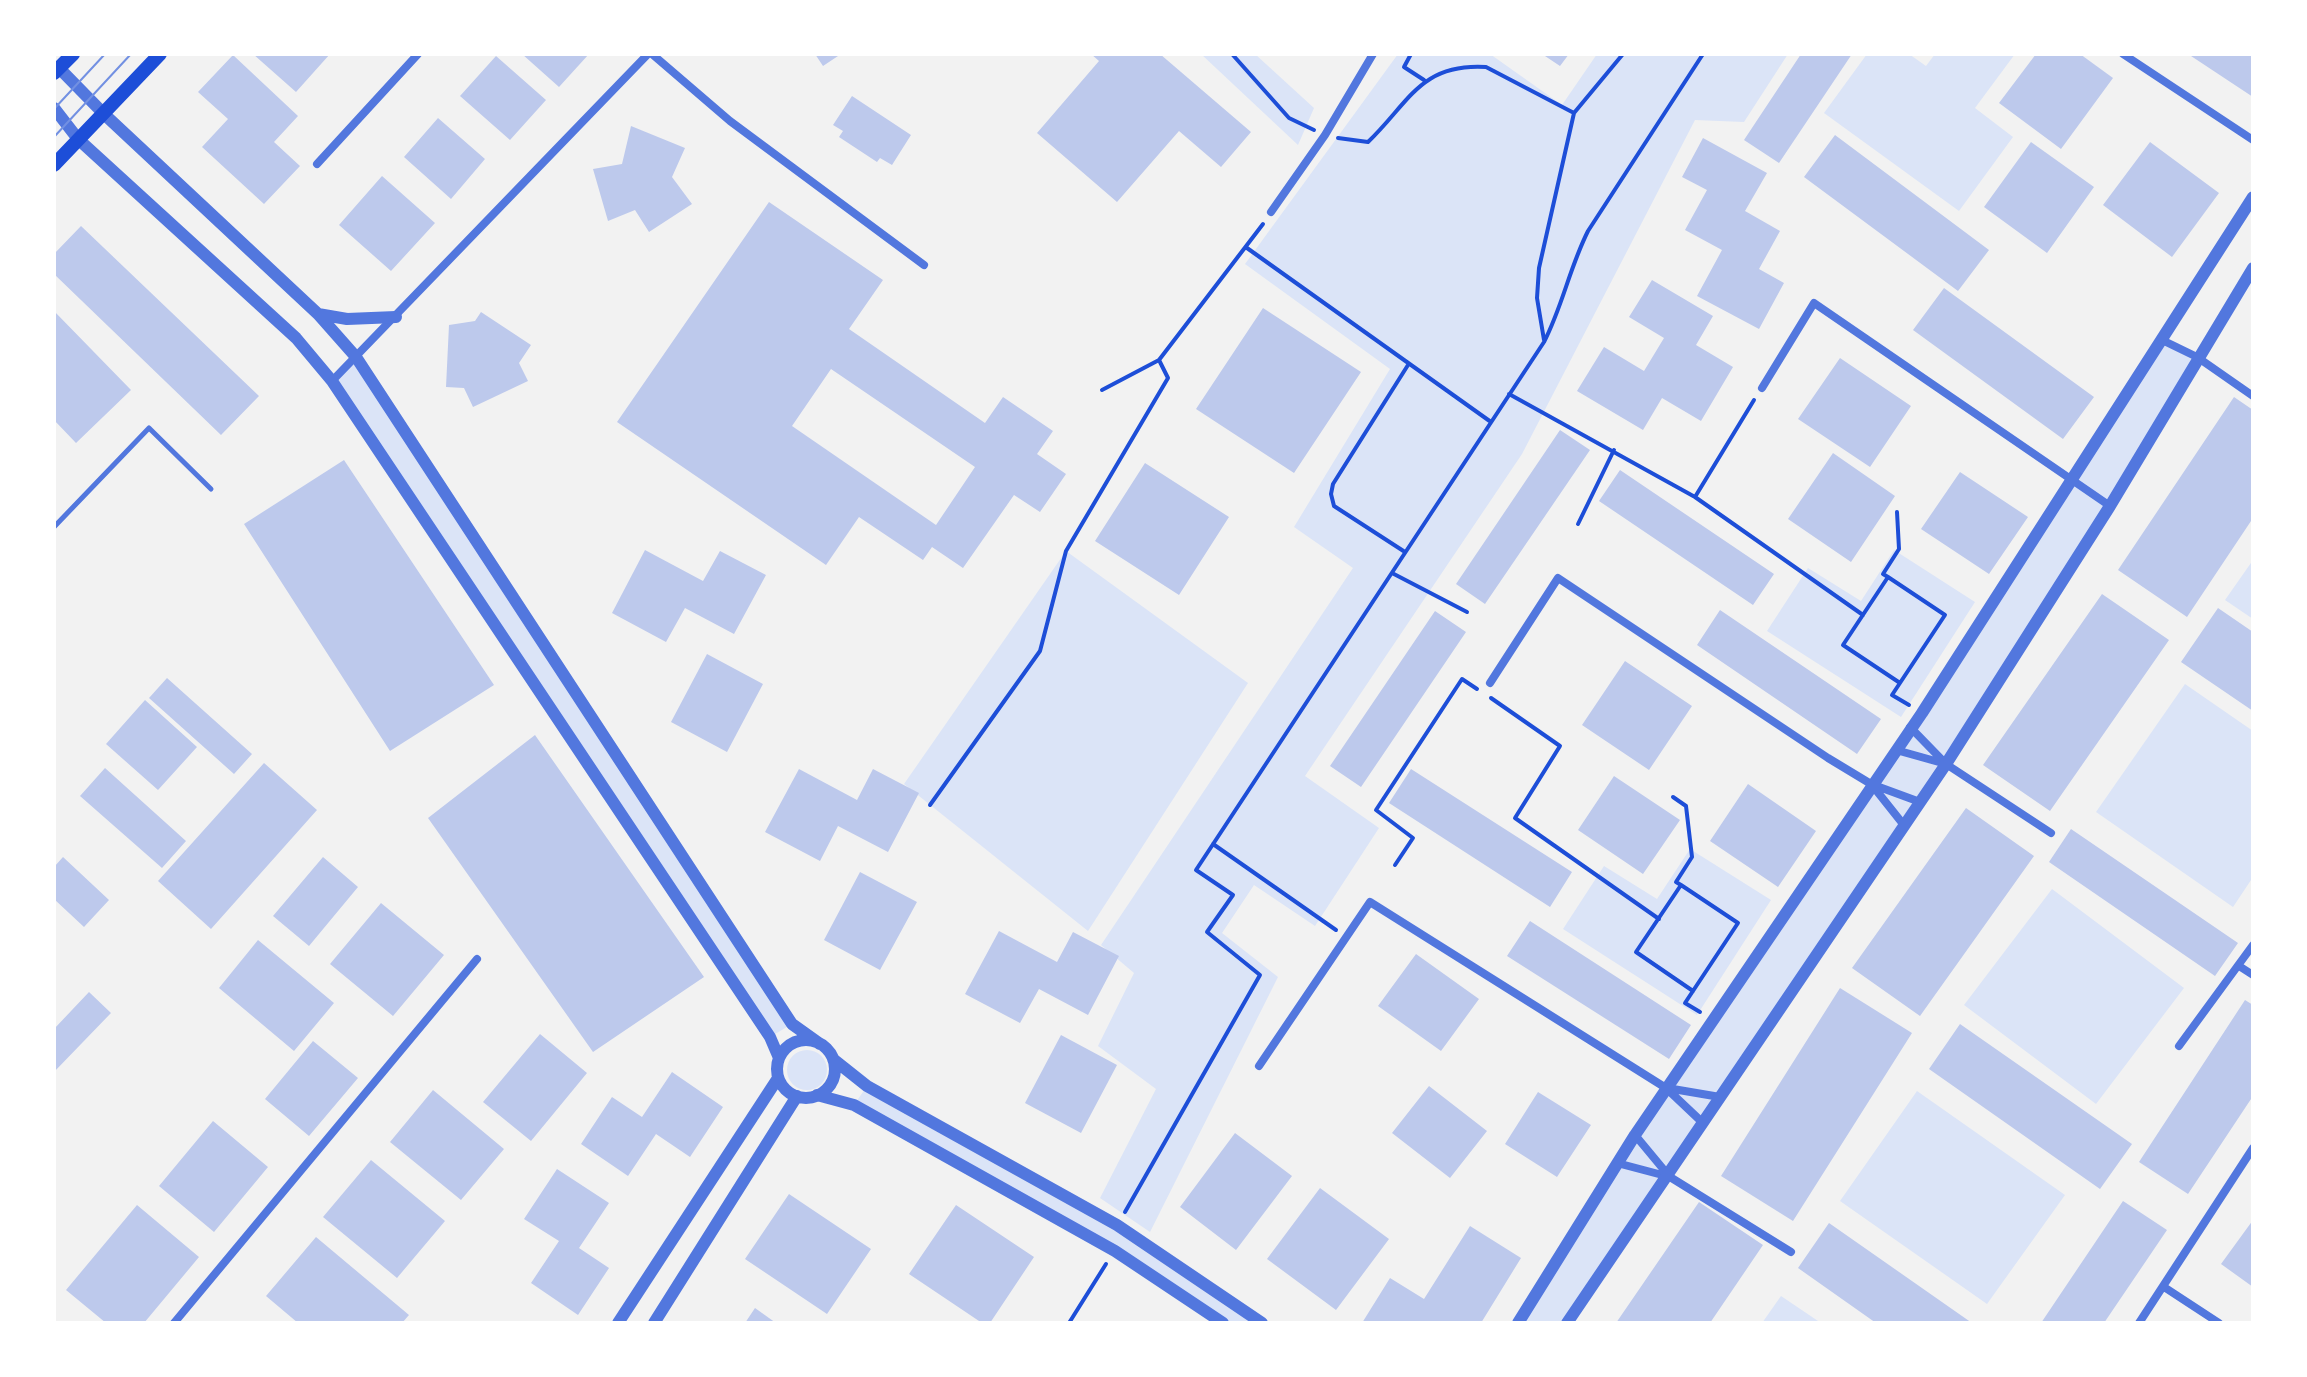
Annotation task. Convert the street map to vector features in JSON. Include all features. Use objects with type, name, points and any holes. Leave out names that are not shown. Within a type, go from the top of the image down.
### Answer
[{"type":"main road","points":[[56,68],[73,54]]},
{"type":"main road","points":[[54,165],[160,54]]},
{"type":"street","points":[[317,164],[418,54]]},
{"type":"street","points":[[332,381],[650,54],[730,121],[924,265]]},
{"type":"street","points":[[1271,212],[1325,135],[1373,54]]},
{"type":"street","points":[[2123,54],[2253,140]]},
{"type":"street","points":[[56,68],[318,314],[356,357],[792,1024],[820,1044],[833,1059],[867,1086],[1117,1225],[1262,1323]]},
{"type":"street","points":[[54,108],[78,139],[296,338],[332,381],[770,1037],[779,1058],[778,1078],[618,1323]]},
{"type":"street","points":[[1518,1323],[1635,1135],[1896,750],[2253,197]]},
{"type":"street","points":[[1567,1323],[1670,1177],[1720,1097],[1946,764],[2110,506],[2253,268]]},
{"type":"street","points":[[1762,388],[1814,303],[2110,506]]},
{"type":"street","points":[[318,314],[347,319],[396,317]]},
{"type":"street","points":[[2162,340],[2197,357],[2253,396]]},
{"type":"street","points":[[1490,683],[1558,578],[1871,784],[1920,802]]},
{"type":"street","points":[[1910,727],[1946,764],[2051,833]]},
{"type":"street","points":[[1896,750],[1946,764]]},
{"type":"street","points":[[1871,784],[1903,824]]},
{"type":"street","points":[[1259,1066],[1370,902],[1666,1088],[1703,1123]]},
{"type":"street","points":[[2179,1046],[2253,945]]},
{"type":"street","points":[[174,1323],[477,959]]},
{"type":"street","points":[[2239,966],[2253,975]]},
{"type":"street","points":[[779,1058],[794,1043],[803,1040],[820,1044]]},
{"type":"street","points":[[778,1078],[783,1087],[806,1100],[817,1095],[833,1079],[833,1059]]},
{"type":"street","points":[[1666,1088],[1720,1097]]},
{"type":"street","points":[[817,1095],[854,1105],[1115,1251],[1223,1323]]},
{"type":"street","points":[[654,1323],[797,1096]]},
{"type":"street","points":[[1635,1135],[1670,1177]]},
{"type":"street","points":[[2139,1323],[2253,1148]]},
{"type":"street","points":[[1617,1163],[1670,1177],[1791,1252]]},
{"type":"street","points":[[2164,1287],[2219,1323]]},
{"type":"lane","points":[[54,527],[149,428],[211,489]]},
{"type":"path","points":[[1232,54],[1289,118],[1325,135],[1368,142],[1424,80],[1448,70],[1486,67],[1574,113]]},
{"type":"path","points":[[1411,54],[1404,67],[1424,80]]},
{"type":"path","points":[[1544,342],[1537,298],[1539,268],[1574,113],[1623,54]]},
{"type":"path","points":[[1117,1225],[1260,975],[1207,932],[1233,895],[1196,870],[1544,342],[1564,305],[1574,260],[1588,231],[1703,54]]},
{"type":"path","points":[[1102,390],[1159,360],[1247,248],[1271,212]]},
{"type":"path","points":[[1247,248],[1491,422]]},
{"type":"path","points":[[930,805],[1040,651],[1066,551],[1168,378],[1159,360]]},
{"type":"path","points":[[1405,552],[1334,506],[1331,494],[1333,484],[1408,365]]},
{"type":"path","points":[[1695,497],[1762,388]]},
{"type":"path","points":[[1509,394],[1695,497],[1863,615]]},
{"type":"path","points":[[1578,524],[1614,450]]},
{"type":"path","points":[[1892,695],[1945,615],[1883,574],[1899,549],[1897,512]]},
{"type":"path","points":[[1392,573],[1467,612]]},
{"type":"path","points":[[1888,577],[1843,645],[1900,683]]},
{"type":"path","points":[[1395,865],[1413,838],[1376,810],[1462,679],[1560,746],[1515,818],[1659,919]]},
{"type":"path","points":[[1673,797],[1686,806],[1692,857],[1676,882],[1738,923],[1685,1003]]},
{"type":"path","points":[[1213,844],[1346,937]]},
{"type":"path","points":[[1681,885],[1636,952],[1693,991]]},
{"type":"path","points":[[1069,1323],[1101,1272]]},
{"type":"shaded area","points":[[1201,54],[1255,54],[1314,108],[1298,145]]},
{"type":"shaded area","points":[[1398,54],[1490,54],[1562,105],[1597,54],[1788,54],[1744,122],[1695,120],[1522,454],[1305,776],[1379,828],[1315,926],[1254,885],[1222,933],[1278,977],[1150,1232],[1100,1198],[1156,1089],[1098,1046],[1134,973],[1101,945],[1353,568],[1294,527],[1390,369],[1245,264]]},
{"type":"shaded area","points":[[1867,54],[1909,54],[1926,66],[1935,54],[2015,54],[1975,108],[2013,137],[1959,211],[1824,113]]},
{"type":"shaded area","points":[[2162,340],[2197,357],[2110,506],[1567,1323],[1518,1323],[1712,1020]]},
{"type":"shaded area","points":[[356,357],[792,1024],[770,1037],[332,381]]},
{"type":"shaded area","points":[[1894,550],[1975,602],[1901,717],[1767,631],[1808,568],[1861,601]]},
{"type":"shaded area","points":[[1066,551],[1248,683],[1088,931],[904,784]]},
{"type":"shaded area","points":[[2253,560],[2253,619],[2225,600]]},
{"type":"shaded area","points":[[2185,684],[2253,731],[2253,877],[2233,907],[2096,812]]},
{"type":"shaded area","points":[[1690,849],[1771,900],[1697,1015],[1563,929],[1604,866],[1657,899]]},
{"type":"shaded area","points":[[2052,889],[2184,988],[2096,1104],[1964,1005]]},
{"type":"shaded area","points":[[807,1050],[821,1056],[827,1070],[821,1084],[807,1090],[793,1084],[787,1070],[793,1056]]},
{"type":"shaded area","points":[[867,1086],[1117,1225],[1262,1323],[1223,1323],[1114,1251],[854,1105]]},
{"type":"shaded area","points":[[1917,1091],[2065,1195],[1987,1304],[1840,1201]]},
{"type":"shaded area","points":[[1781,1296],[1821,1323],[1762,1323]]},
{"type":"building","points":[[253,54],[330,54],[296,92]]},
{"type":"building","points":[[522,54],[589,54],[559,87]]},
{"type":"building","points":[[815,54],[841,54],[823,66]]},
{"type":"building","points":[[1091,54],[1160,54],[1251,132],[1221,167],[1179,131],[1117,202],[1037,133],[1099,61]]},
{"type":"building","points":[[1542,54],[1569,54],[1560,66]]},
{"type":"building","points":[[1801,54],[1852,54],[1779,163],[1744,140]]},
{"type":"building","points":[[2036,54],[2080,54],[2113,78],[2061,149],[1999,103]]},
{"type":"building","points":[[2188,54],[2253,54],[2253,97]]},
{"type":"building","points":[[233,55],[298,116],[274,142],[300,166],[264,204],[202,147],[228,119],[198,92]]},
{"type":"building","points":[[496,56],[546,100],[510,140],[460,96]]},
{"type":"building","points":[[852,96],[911,135],[892,165],[880,158],[877,162],[839,137],[843,131],[833,125]]},
{"type":"building","points":[[438,118],[485,159],[451,199],[404,157]]},
{"type":"building","points":[[631,126],[685,148],[672,177],[692,204],[649,232],[635,210],[608,221],[593,169],[622,164]]},
{"type":"building","points":[[1835,135],[1989,250],[1958,291],[1804,177]]},
{"type":"building","points":[[1703,138],[1767,173],[1745,211],[1780,231],[1759,269],[1784,283],[1759,329],[1697,296],[1722,250],[1685,230],[1707,190],[1682,177]]},
{"type":"building","points":[[2031,142],[2094,187],[2047,253],[1984,207]]},
{"type":"building","points":[[2150,142],[2219,193],[2172,257],[2103,205]]},
{"type":"building","points":[[382,176],[435,223],[391,271],[339,225]]},
{"type":"building","points":[[769,202],[883,280],[849,329],[985,423],[1003,397],[1053,431],[1037,454],[1066,474],[1040,512],[1014,495],[963,568],[932,547],[923,560],[859,517],[826,565],[617,422]],"holes":[[[831,369],[975,467],[936,525],[792,426]]]},
{"type":"building","points":[[81,226],[259,396],[221,435],[54,274],[54,254]]},
{"type":"building","points":[[1652,280],[1713,316],[1696,345],[1733,367],[1701,421],[1662,398],[1643,430],[1577,391],[1604,347],[1644,371],[1664,338],[1629,317]]},
{"type":"building","points":[[1944,288],[2094,397],[2063,439],[1913,330]]},
{"type":"building","points":[[1263,308],[1361,372],[1294,473],[1196,409]]},
{"type":"building","points":[[54,311],[131,390],[76,443],[54,420]]},
{"type":"building","points":[[481,312],[531,345],[519,363],[528,381],[473,407],[464,388],[446,387],[449,325],[475,321]]},
{"type":"building","points":[[1840,358],[1911,406],[1870,467],[1798,419]]},
{"type":"building","points":[[2234,397],[2253,410],[2253,518],[2187,617],[2118,570]]},
{"type":"building","points":[[1560,430],[1590,450],[1485,604],[1456,584]]},
{"type":"building","points":[[1833,453],[1895,496],[1851,562],[1788,519]]},
{"type":"building","points":[[344,460],[494,685],[390,751],[244,524]]},
{"type":"building","points":[[1145,463],[1229,517],[1179,595],[1095,541]]},
{"type":"building","points":[[1620,470],[1774,574],[1753,605],[1599,501]]},
{"type":"building","points":[[1960,472],[2028,517],[1989,574],[1921,529]]},
{"type":"building","points":[[645,550],[703,581],[720,551],[766,575],[734,634],[685,608],[666,642],[612,613]]},
{"type":"building","points":[[2102,594],[2169,640],[2050,811],[1983,765]]},
{"type":"building","points":[[2218,608],[2253,632],[2253,711],[2181,662]]},
{"type":"building","points":[[1720,610],[1881,719],[1857,754],[1697,645]]},
{"type":"building","points":[[1435,611],[1466,632],[1361,787],[1330,766]]},
{"type":"building","points":[[707,654],[763,684],[727,752],[671,722]]},
{"type":"building","points":[[1625,661],[1692,706],[1649,770],[1582,725]]},
{"type":"building","points":[[167,678],[252,754],[234,774],[149,698]]},
{"type":"building","points":[[145,700],[197,747],[158,790],[106,744]]},
{"type":"building","points":[[535,735],[704,977],[593,1052],[428,818]]},
{"type":"building","points":[[264,763],[317,810],[211,929],[158,881]]},
{"type":"building","points":[[105,768],[186,841],[162,868],[80,796]]},
{"type":"building","points":[[799,769],[857,800],[873,769],[919,793],[888,852],[838,826],[820,861],[765,832]]},
{"type":"building","points":[[1411,769],[1572,872],[1550,907],[1389,803]]},
{"type":"building","points":[[1614,776],[1680,820],[1643,874],[1578,830]]},
{"type":"building","points":[[1748,784],[1816,831],[1778,887],[1710,841]]},
{"type":"building","points":[[1966,808],[2034,856],[1920,1016],[1852,968]]},
{"type":"building","points":[[2071,829],[2238,943],[2215,976],[2049,862]]},
{"type":"building","points":[[63,857],[109,900],[84,927],[54,899],[54,867]]},
{"type":"building","points":[[323,857],[358,887],[309,946],[273,916]]},
{"type":"building","points":[[860,872],[917,902],[880,970],[824,940]]},
{"type":"building","points":[[381,903],[444,955],[393,1016],[330,964]]},
{"type":"building","points":[[1530,921],[1691,1025],[1669,1059],[1507,956]]},
{"type":"building","points":[[999,931],[1057,962],[1073,932],[1119,956],[1088,1015],[1039,989],[1020,1023],[965,994]]},
{"type":"building","points":[[258,940],[334,1003],[294,1051],[219,988]]},
{"type":"building","points":[[1416,954],[1479,999],[1441,1051],[1378,1006]]},
{"type":"building","points":[[1840,988],[1912,1033],[1793,1221],[1721,1176]]},
{"type":"building","points":[[89,992],[111,1013],[54,1072],[54,1029]]},
{"type":"building","points":[[2245,1000],[2253,1005],[2253,1096],[2188,1194],[2139,1162]]},
{"type":"building","points":[[1960,1024],[2132,1144],[2100,1189],[1929,1069]]},
{"type":"building","points":[[540,1034],[587,1073],[531,1141],[483,1102]]},
{"type":"building","points":[[1061,1035],[1117,1065],[1081,1133],[1025,1103]]},
{"type":"building","points":[[313,1041],[358,1078],[309,1136],[265,1099]]},
{"type":"building","points":[[672,1072],[723,1107],[690,1157],[656,1134],[628,1176],[581,1144],[612,1097],[642,1117]]},
{"type":"building","points":[[1429,1086],[1487,1131],[1450,1178],[1392,1133]]},
{"type":"building","points":[[433,1090],[504,1149],[461,1200],[390,1142]]},
{"type":"building","points":[[1538,1092],[1591,1125],[1557,1177],[1505,1144]]},
{"type":"building","points":[[213,1121],[268,1167],[214,1232],[159,1186]]},
{"type":"building","points":[[1235,1133],[1292,1176],[1236,1250],[1180,1207]]},
{"type":"building","points":[[371,1160],[445,1221],[397,1278],[323,1217]]},
{"type":"building","points":[[557,1169],[609,1203],[579,1248],[609,1268],[578,1315],[531,1283],[559,1241],[524,1219]]},
{"type":"building","points":[[1320,1188],[1389,1239],[1336,1310],[1267,1259]]},
{"type":"building","points":[[789,1194],[871,1249],[827,1314],[745,1259]]},
{"type":"building","points":[[2123,1201],[2167,1230],[2104,1323],[2041,1323]]},
{"type":"building","points":[[1699,1202],[1763,1245],[1710,1323],[1616,1323]]},
{"type":"building","points":[[137,1205],[199,1257],[144,1323],[106,1323],[66,1290]]},
{"type":"building","points":[[956,1205],[1034,1257],[990,1323],[982,1323],[909,1274]]},
{"type":"building","points":[[2253,1220],[2253,1287],[2221,1264]]},
{"type":"building","points":[[1829,1223],[1972,1323],[1876,1323],[1798,1268]]},
{"type":"building","points":[[1470,1226],[1521,1258],[1481,1323],[1362,1323],[1390,1278],[1424,1299]]},
{"type":"building","points":[[316,1237],[409,1315],[402,1323],[298,1323],[266,1296]]},
{"type":"building","points":[[755,1308],[776,1323],[745,1323]]},
{"type":"tram line","points":[[54,109],[105,54]]},
{"type":"tram line","points":[[54,137],[131,54]]}]
